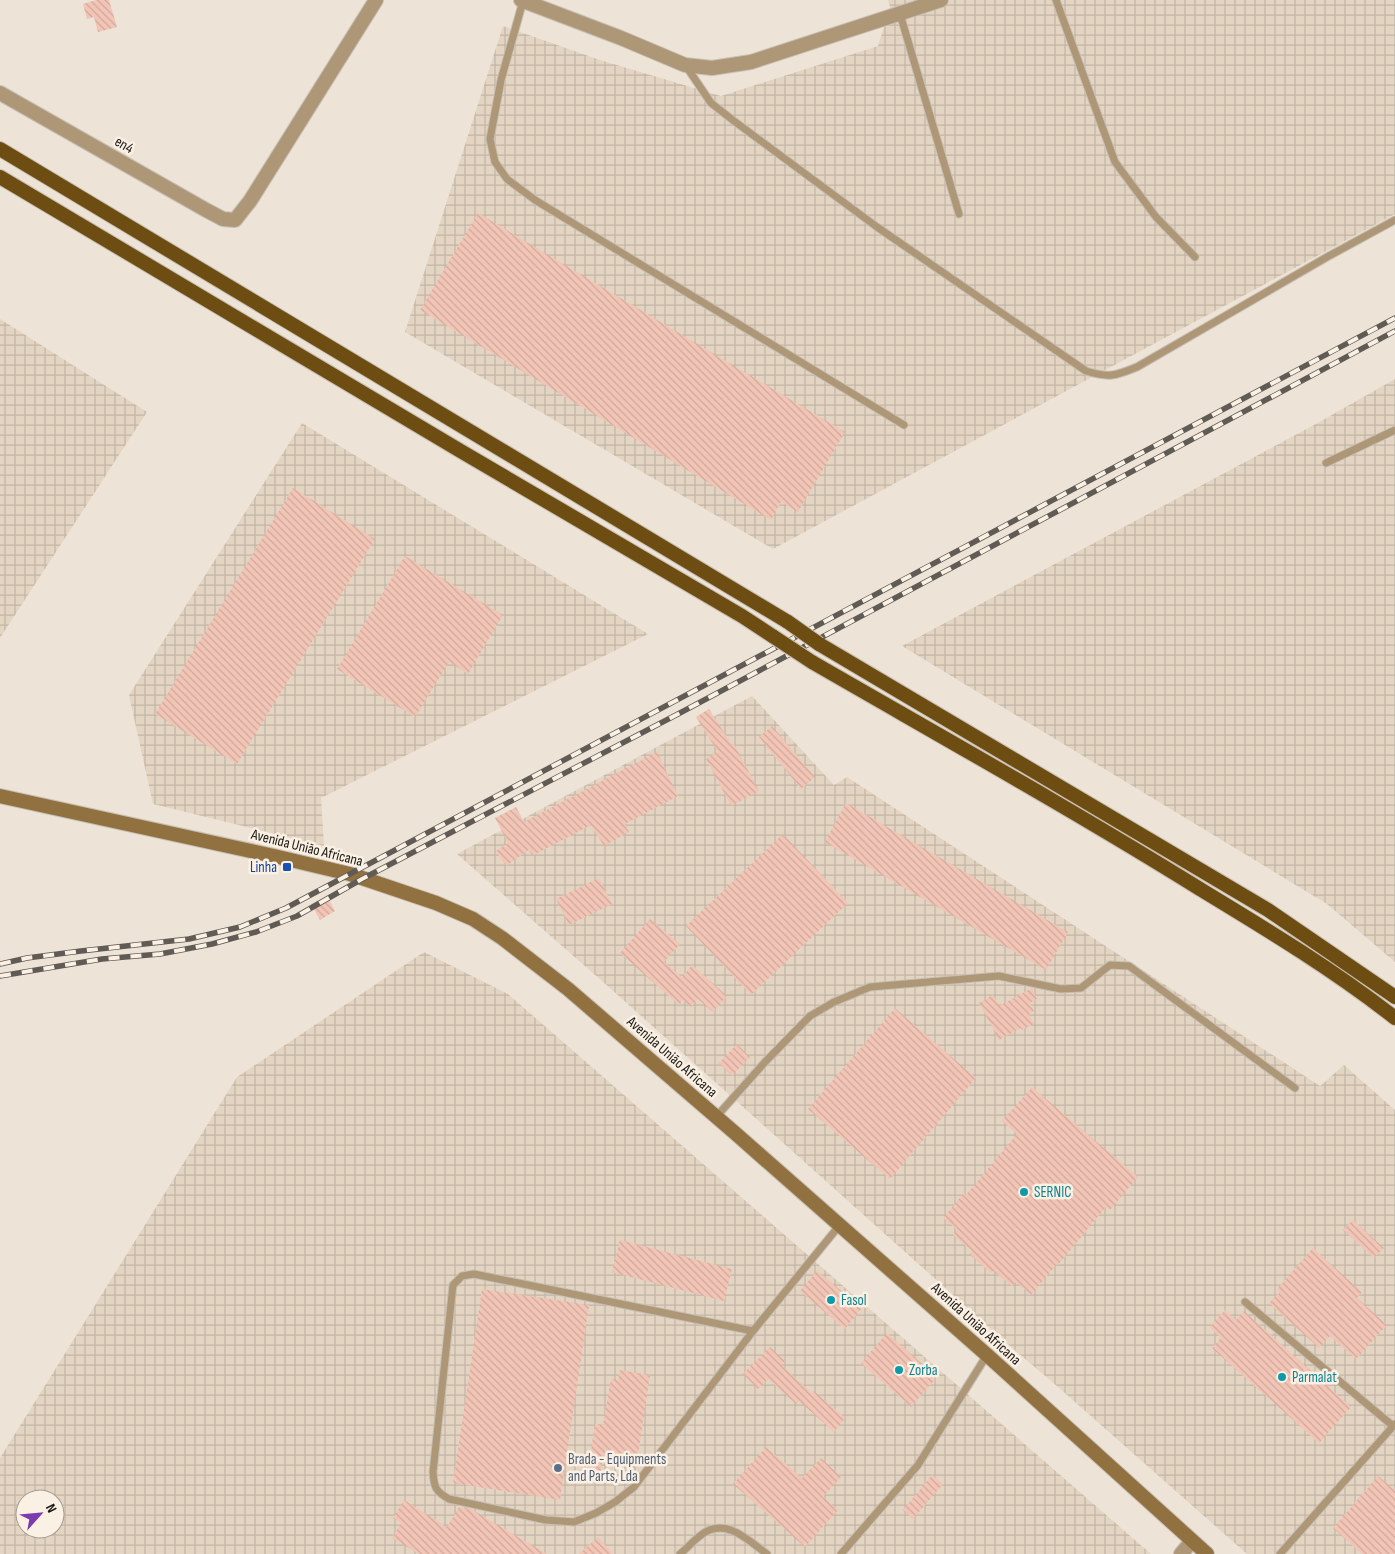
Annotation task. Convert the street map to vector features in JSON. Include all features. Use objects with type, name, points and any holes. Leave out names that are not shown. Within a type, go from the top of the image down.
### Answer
[{"type":"highway","points":[[0,149],[757,602],[819,644],[1268,910],[1395,997]]},
{"type":"highway","points":[[0,177],[742,616],[812,662],[1148,857],[1282,939],[1375,1002],[1395,1018]]},
{"type":"main road","name":"Avenida União Africana","points":[[0,796],[350,874],[436,903],[473,919],[502,938],[568,989],[716,1116],[987,1354],[1208,1554]]},
{"type":"street","name":"en4","points":[[0,92],[223,220],[235,220],[250,201],[376,0]]},
{"type":"street","points":[[522,0],[685,65],[712,68],[751,62],[941,0]]},
{"type":"street","points":[[1181,1554],[1192,1541]]},
{"type":"lane","points":[[522,0],[501,80],[490,139],[495,162],[507,179],[535,200],[904,425]]},
{"type":"lane","points":[[1056,0],[1115,162],[1156,217],[1195,257]]},
{"type":"lane","points":[[900,14],[959,214]]},
{"type":"lane","points":[[685,65],[711,103],[800,170],[877,227],[1086,371],[1103,376],[1120,375],[1137,367],[1327,257],[1395,220]]},
{"type":"lane","points":[[1326,463],[1395,430]]},
{"type":"lane","points":[[716,1116],[810,1016],[834,1002],[870,987],[999,976],[1061,989],[1081,988],[1110,965],[1129,966],[1295,1088]]},
{"type":"lane","points":[[753,1331],[474,1274],[462,1276],[453,1285],[433,1472],[434,1485],[440,1494],[449,1499],[546,1520],[574,1522],[596,1513],[615,1502],[634,1487],[753,1331],[840,1226]]},
{"type":"lane","points":[[1245,1302],[1394,1425],[1280,1554]]},
{"type":"lane","points":[[841,1554],[918,1465],[987,1354]]},
{"type":"lane","points":[[680,1554],[702,1534],[714,1528],[723,1528],[734,1530],[767,1554]]},
{"type":"shaded area","points":[[888,0],[1395,0],[1395,214],[773,549],[405,332],[503,26],[600,60],[721,96],[878,46],[890,7]]},
{"type":"shaded area","points":[[0,319],[147,412],[0,638]]},
{"type":"shaded area","points":[[1395,379],[1395,962],[1327,904],[902,646],[1314,425]]},
{"type":"shaded area","points":[[302,423],[648,634],[321,798],[324,846],[153,804],[129,695]]},
{"type":"shaded area","points":[[752,696],[834,785],[847,777],[1320,1086],[1344,1065],[1395,1110],[1395,1554],[1247,1554],[457,854]]},
{"type":"shaded area","points":[[424,952],[508,994],[1151,1554],[0,1554],[0,1458],[237,1077]]},
{"type":"building","points":[[96,0],[109,0],[117,27],[98,32],[94,17],[87,19],[83,4]]},
{"type":"building","points":[[478,213],[845,432],[798,512],[781,502],[771,520],[420,310]]},
{"type":"building","points":[[293,488],[375,539],[237,764],[155,714]]},
{"type":"building","points":[[405,556],[503,615],[468,674],[449,662],[415,717],[337,669]]},
{"type":"building","points":[[709,709],[732,745],[734,744],[759,791],[731,806],[706,759],[718,752],[696,717]]},
{"type":"building","points":[[772,726],[815,777],[801,789],[759,737]]},
{"type":"building","points":[[657,752],[678,796],[625,824],[629,832],[604,846],[591,825],[532,856],[529,850],[506,866],[496,851],[508,843],[495,818],[516,807],[524,822]]},
{"type":"building","points":[[846,803],[1068,932],[1046,970],[825,842]]},
{"type":"building","points":[[783,834],[848,903],[751,995],[686,926]]},
{"type":"building","points":[[599,878],[612,904],[569,925],[556,899]]},
{"type":"building","points":[[327,896],[335,911],[320,920],[311,904]]},
{"type":"building","points":[[650,919],[680,944],[664,962],[682,977],[692,965],[727,996],[713,1012],[698,999],[691,1007],[683,1000],[679,1005],[620,953]]},
{"type":"building","points":[[1032,988],[1037,999],[1030,1003],[1034,1011],[1029,1014],[1034,1024],[1022,1030],[1021,1028],[999,1040],[979,1003],[993,995],[999,1006]]},
{"type":"building","points":[[895,1008],[976,1078],[890,1179],[808,1109]]},
{"type":"building","points":[[737,1044],[750,1057],[732,1076],[719,1063]]},
{"type":"building","name":"SERNIC","points":[[1032,1087],[1138,1177],[1110,1210],[1106,1207],[1031,1295],[1016,1282],[1012,1286],[993,1271],[991,1273],[969,1254],[972,1251],[953,1235],[957,1230],[943,1218],[964,1193],[966,1195],[1017,1134],[1002,1121]]},
{"type":"building","points":[[1353,1220],[1384,1248],[1374,1258],[1343,1230]]},
{"type":"building","points":[[620,1240],[732,1269],[724,1301],[612,1272]]},
{"type":"building","name":"Parmalat","points":[[1313,1248],[1362,1292],[1357,1298],[1387,1325],[1356,1359],[1330,1336],[1319,1348],[1269,1303],[1280,1292],[1277,1289]]},
{"type":"building","name":"Fasol","points":[[817,1271],[862,1308],[845,1329],[800,1291]]},
{"type":"building","points":[[482,1289],[589,1305],[560,1500],[453,1483]]},
{"type":"building","name":"Parmalat","points":[[1225,1310],[1236,1320],[1244,1311],[1351,1407],[1319,1443],[1212,1348],[1221,1338],[1210,1327]]},
{"type":"building","name":"Zorba","points":[[887,1333],[937,1377],[911,1407],[861,1363]]},
{"type":"building","points":[[770,1347],[785,1361],[781,1365],[812,1393],[814,1391],[845,1418],[834,1432],[799,1401],[796,1404],[768,1379],[758,1389],[743,1374]]},
{"type":"building","points":[[620,1370],[650,1375],[636,1468],[602,1463],[601,1471],[588,1469],[595,1424],[603,1425],[611,1379],[618,1380]]},
{"type":"building","points":[[766,1447],[802,1478],[821,1458],[841,1477],[823,1497],[838,1510],[805,1547],[733,1484]]},
{"type":"building","points":[[932,1475],[943,1484],[913,1519],[903,1510]]},
{"type":"building","points":[[1378,1476],[1395,1490],[1395,1554],[1362,1554],[1333,1528]]},
{"type":"building","points":[[404,1500],[447,1527],[459,1507],[471,1509],[547,1554],[419,1554],[392,1538],[401,1523],[393,1518]]},
{"type":"building","points":[[598,1537],[613,1554],[579,1554]]},
{"type":"railway","points":[[0,964],[27,958],[189,939],[240,927],[286,908],[1395,318]]},
{"type":"railway","points":[[0,976],[102,959],[160,954],[212,944],[256,932],[297,916],[362,879],[678,714],[1395,331]]},
{"type":"place","name":"Linha","points":[[287,867]]},
{"type":"place","name":"SERNIC","points":[[1024,1192]]},
{"type":"place","name":"Fasol","points":[[831,1300]]},
{"type":"place","name":"Zorba","points":[[899,1370]]},
{"type":"place","name":"Parmalat","points":[[1282,1377]]},
{"type":"place","name":"Brada - Equipments and Parts, Lda","points":[[558,1468]]}]
